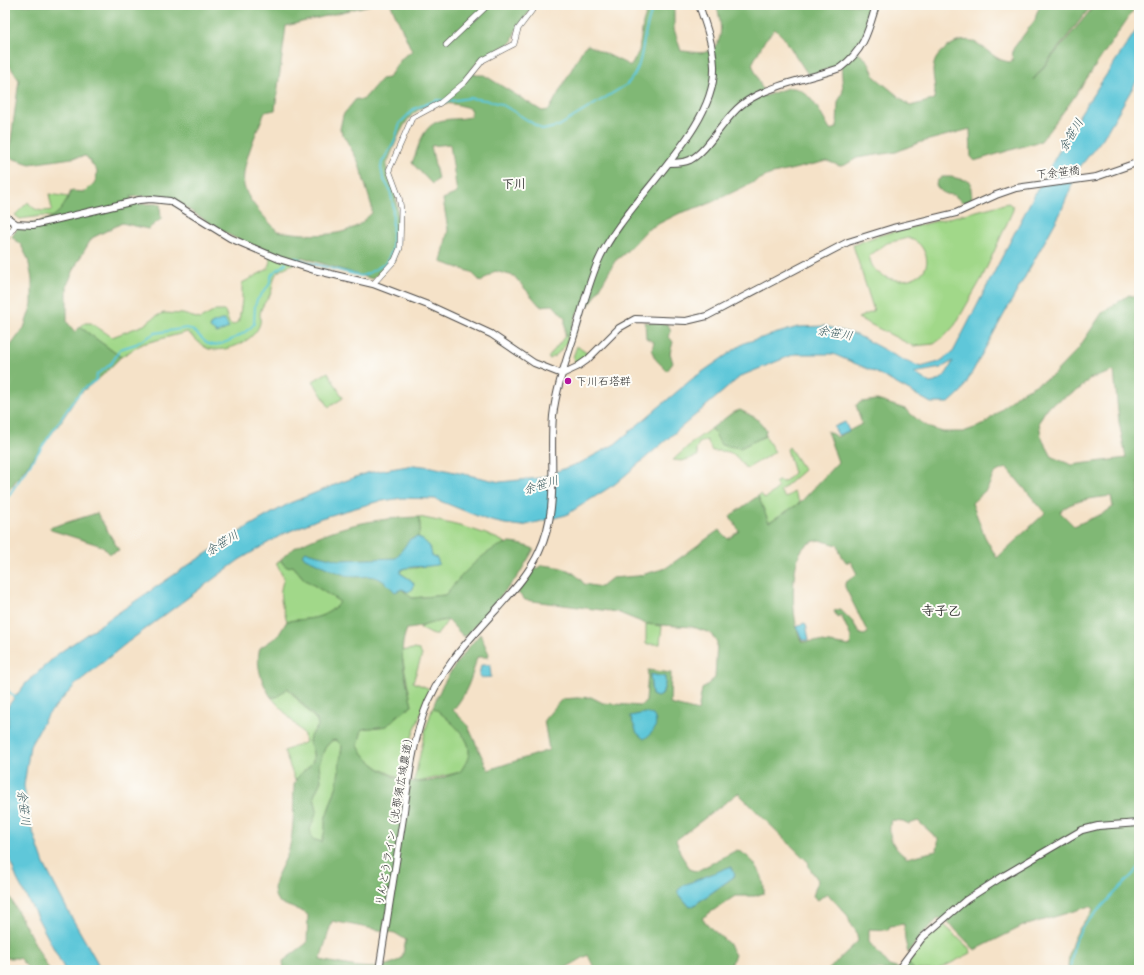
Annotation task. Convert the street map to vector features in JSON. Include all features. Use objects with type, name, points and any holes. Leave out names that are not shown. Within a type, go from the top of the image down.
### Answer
[{"type":"street","points":[[446,45],[488,5]]},
{"type":"street","points":[[373,284],[395,260],[400,248],[400,203],[389,170],[409,123],[412,118],[440,103],[462,85],[483,60],[514,44],[518,28],[536,5]]},
{"type":"street","points":[[5,216],[16,224],[33,225],[139,200],[150,199],[170,201],[230,238],[280,259],[314,270],[373,284],[428,304],[484,331],[534,363],[562,374],[590,285],[606,245],[624,218],[669,163],[700,118],[713,84],[714,68],[712,50],[699,5]]},
{"type":"street","points":[[669,163],[681,163],[690,160],[700,152],[737,108],[750,99],[840,68],[852,59],[860,50],[867,35],[876,5]]},
{"type":"street","name":"下余笹橋","points":[[562,374],[587,360],[619,328],[635,319],[697,320],[848,242],[887,230],[956,213],[996,195],[1028,185],[1090,178],[1139,162]]},
{"type":"street","points":[[5,240],[16,224]]},
{"type":"street","name":"りんどうライン（北那須広域農道）","points":[[379,970],[414,753],[424,712],[446,670],[473,635],[520,582],[539,554],[553,500],[553,416],[562,374]]},
{"type":"street","points":[[898,970],[932,927],[985,886],[1082,830],[1098,826],[1139,823]]},
{"type":"green space","points":[[5,5],[370,5],[286,26],[275,110],[265,112],[246,161],[244,172],[245,189],[255,206],[277,231],[316,235],[346,231],[361,223],[372,213],[372,207],[358,161],[340,129],[343,115],[356,99],[363,100],[381,79],[388,78],[402,58],[412,51],[391,5],[534,5],[515,32],[512,42],[479,60],[471,71],[476,75],[484,75],[542,111],[549,110],[584,47],[588,45],[631,66],[639,51],[643,23],[649,5],[674,5],[674,29],[681,51],[701,53],[713,48],[720,38],[717,5],[874,5],[865,33],[856,51],[868,61],[875,77],[910,106],[933,100],[935,91],[933,66],[935,61],[939,54],[949,46],[960,41],[968,40],[976,43],[1003,61],[1012,62],[1013,49],[1035,20],[1041,5],[1092,5],[1033,80],[1095,5],[1137,5],[1070,103],[1041,141],[974,161],[971,158],[970,129],[918,143],[896,152],[857,158],[845,165],[840,166],[827,161],[769,175],[708,204],[680,213],[647,230],[624,254],[615,261],[592,302],[578,311],[569,335],[565,336],[565,318],[553,305],[540,306],[514,276],[495,271],[481,282],[471,272],[441,262],[448,230],[443,199],[457,193],[450,144],[431,146],[438,179],[432,184],[412,163],[422,137],[431,126],[444,120],[471,116],[471,109],[464,106],[448,103],[424,107],[407,120],[400,133],[386,166],[396,198],[398,216],[397,251],[392,261],[372,279],[302,257],[294,263],[231,236],[165,195],[130,197],[138,204],[160,204],[161,219],[148,229],[122,223],[92,238],[78,261],[67,285],[67,322],[75,332],[80,327],[121,357],[103,375],[79,394],[60,423],[5,495],[5,353],[24,328],[32,304],[32,279],[28,259],[21,245],[12,237],[18,227],[51,218],[61,209],[71,191],[85,192],[96,181],[97,171],[86,156],[30,164],[11,158],[9,155],[19,80],[5,59]],"holes":[[[775,29],[784,38],[809,76],[841,64],[843,91],[838,102],[837,128],[830,130],[814,102],[802,91],[795,88],[788,88],[765,96],[752,64],[765,40]]]},
{"type":"green space","points":[[942,177],[951,177],[970,181],[972,198],[970,201],[962,202],[954,195],[946,194],[941,191],[936,185],[937,181]]},
{"type":"green space","points":[[49,194],[69,197],[64,207],[53,217],[42,216],[20,219],[15,215],[28,202],[38,210],[52,210]]},
{"type":"green space","points":[[1008,203],[1013,206],[1013,210],[982,278],[955,325],[946,335],[934,344],[913,346],[858,318],[874,311],[853,245],[877,236]],"holes":[[[908,238],[918,243],[924,251],[927,261],[924,269],[918,275],[910,279],[900,280],[889,278],[880,274],[873,267],[869,256],[887,243]]]},
{"type":"green space","points":[[269,252],[294,263],[276,274],[270,295],[261,310],[260,322],[253,335],[247,340],[232,347],[216,350],[209,349],[203,346],[187,332],[142,344],[121,357],[80,327],[85,323],[91,323],[112,337],[144,325],[156,316],[164,313],[183,314],[200,319],[215,311],[225,311],[229,323],[233,325],[239,321],[242,300],[242,283],[268,269],[270,261]]},
{"type":"green space","points":[[1129,295],[1139,298],[1139,970],[1068,970],[1068,961],[1074,938],[1082,924],[1093,910],[1091,906],[1023,926],[975,950],[946,920],[938,919],[922,934],[908,953],[904,924],[890,926],[888,930],[869,929],[869,942],[889,966],[901,969],[908,963],[915,970],[828,970],[858,941],[856,931],[850,923],[848,916],[827,893],[818,900],[813,896],[818,880],[808,866],[809,863],[738,793],[676,840],[681,855],[691,870],[697,871],[737,850],[749,857],[757,867],[763,879],[764,893],[755,896],[735,896],[702,918],[706,924],[728,943],[735,955],[729,968],[725,970],[696,970],[676,965],[669,970],[595,970],[588,955],[562,970],[284,970],[283,961],[307,943],[308,915],[278,901],[274,892],[274,886],[290,844],[293,827],[294,785],[301,774],[312,763],[313,751],[309,742],[310,736],[318,726],[317,720],[288,688],[277,697],[271,697],[260,674],[258,661],[259,654],[260,648],[278,636],[287,621],[322,616],[328,613],[340,602],[304,579],[293,566],[287,567],[283,564],[281,560],[290,551],[322,535],[349,526],[390,519],[419,517],[420,528],[418,537],[409,550],[388,564],[374,571],[390,579],[412,598],[445,595],[464,573],[479,559],[495,548],[504,544],[515,543],[534,549],[518,576],[466,636],[463,636],[448,620],[407,629],[402,648],[402,657],[412,706],[397,716],[387,726],[362,729],[358,746],[376,766],[400,779],[422,782],[439,779],[460,772],[466,762],[469,756],[468,743],[460,731],[433,707],[447,677],[480,634],[489,654],[488,657],[477,657],[468,685],[462,698],[453,710],[467,724],[488,770],[549,750],[544,720],[562,699],[591,697],[603,703],[640,706],[646,702],[648,670],[671,673],[670,704],[698,711],[702,689],[715,678],[717,642],[710,633],[693,627],[646,624],[617,612],[525,600],[518,593],[530,573],[542,565],[566,569],[571,571],[584,584],[601,587],[612,578],[638,576],[666,568],[719,530],[728,539],[739,531],[730,516],[758,496],[769,522],[800,503],[838,462],[827,431],[837,437],[862,424],[856,405],[861,402],[877,400],[905,409],[930,428],[943,432],[963,432],[983,425],[1017,395],[1052,376],[1078,349],[1102,313]],"holes":[[[1114,371],[1119,422],[1126,458],[1072,465],[1052,457],[1041,436],[1039,422],[1047,407],[1081,388],[1089,379]],[[1007,468],[1045,513],[997,558],[985,537],[972,503],[986,490],[994,474]],[[1111,496],[1113,507],[1104,513],[1074,526],[1060,512],[1064,508],[1076,502]],[[819,540],[838,545],[840,553],[846,562],[851,562],[857,574],[845,583],[845,587],[868,633],[864,635],[860,634],[853,622],[840,609],[834,611],[837,617],[841,615],[851,637],[850,646],[815,641],[802,642],[798,634],[794,608],[794,578],[800,553],[805,546]],[[650,674],[665,684],[662,695],[652,695]],[[336,740],[342,746],[337,785],[325,820],[325,830],[322,842],[312,839],[310,829],[317,811],[314,796],[321,781],[319,764],[325,748],[331,741]],[[891,820],[903,821],[909,824],[918,821],[938,839],[938,846],[936,851],[907,858],[892,842],[890,832]],[[735,876],[690,907],[678,893],[683,887],[696,880],[712,877]],[[332,921],[395,933],[406,940],[402,958],[392,963],[372,967],[352,966],[320,960]]]},
{"type":"green space","points":[[645,322],[668,324],[671,331],[669,337],[673,342],[670,353],[673,363],[667,371],[653,355],[654,342],[646,338]]},
{"type":"green space","points":[[569,335],[560,352],[550,359],[548,358],[565,336]]},
{"type":"green space","points":[[577,346],[588,354],[581,361],[575,362],[573,357]]},
{"type":"green space","points":[[328,372],[343,398],[329,407],[313,381]]},
{"type":"green space","points":[[740,410],[756,418],[766,429],[765,436],[740,448],[721,445],[712,428],[732,413]]},
{"type":"green space","points":[[712,428],[712,431],[740,448],[765,436],[775,452],[746,469],[732,454],[724,451],[712,451],[707,440],[699,443],[696,450],[698,456],[682,461],[673,460],[694,441]]},
{"type":"green space","points":[[789,447],[804,470],[780,491],[785,498],[794,492],[800,503],[769,522],[758,496],[761,494],[765,499],[778,488],[775,483],[778,481],[784,482],[794,473],[787,449]]},
{"type":"green space","points":[[97,513],[119,550],[110,554],[102,546],[51,530],[49,528]]},
{"type":"green space","points":[[419,517],[475,530],[506,543],[488,554],[473,566],[445,595],[412,598],[402,590],[408,592],[411,580],[400,573],[401,570],[406,567],[415,568],[421,566],[432,556],[416,539],[420,528]]},
{"type":"green space","points":[[281,560],[283,564],[293,566],[304,579],[340,602],[328,613],[322,616],[287,621],[282,605],[281,595],[284,579],[276,563]]},
{"type":"green space","points":[[448,620],[437,635],[433,635],[420,628],[429,623]]},
{"type":"green space","points":[[646,624],[662,626],[660,644],[646,644]]},
{"type":"green space","points":[[413,649],[419,650],[422,655],[413,682],[430,689],[409,745],[405,779],[384,771],[372,763],[358,746],[362,729],[387,726],[397,715],[412,706],[401,651]]},
{"type":"green space","points":[[287,688],[317,721],[318,726],[310,736],[309,742],[312,749],[313,760],[309,768],[295,780],[284,751],[306,742],[303,733],[271,697],[277,697]]},
{"type":"green space","points":[[433,707],[460,731],[468,743],[469,756],[460,772],[418,782],[414,781],[426,728]]},
{"type":"green space","points":[[336,740],[342,746],[337,785],[325,819],[325,830],[322,842],[312,839],[310,829],[317,811],[314,796],[321,781],[319,764],[325,748],[331,741]]},
{"type":"green space","points":[[5,888],[49,970],[30,970],[19,958],[5,958]]},
{"type":"green space","points":[[942,923],[970,949],[971,953],[937,970],[915,970],[908,963],[923,940]]},
{"type":"water","name":"余笹川","points":[[1139,26],[1139,77],[1103,138],[1079,168],[1060,214],[962,391],[949,403],[931,403],[875,372],[833,354],[795,354],[741,376],[615,484],[566,515],[522,526],[487,520],[435,499],[402,498],[376,502],[321,518],[283,534],[239,560],[128,642],[76,684],[46,717],[30,746],[24,786],[31,826],[44,864],[100,970],[65,970],[17,879],[5,847],[5,730],[8,724],[8,706],[26,683],[59,653],[184,568],[249,526],[290,503],[342,482],[367,473],[414,465],[432,467],[500,482],[539,478],[582,462],[615,444],[692,379],[744,343],[798,327],[825,326],[857,335],[903,360],[921,367],[939,362],[953,352],[1033,197],[1080,114]],"holes":[[[953,361],[947,373],[935,382],[930,383],[914,373],[941,368]]]},
{"type":"water","points":[[225,320],[229,328],[217,333],[210,328],[211,324]]},
{"type":"water","points":[[845,422],[849,431],[838,435],[834,427]]},
{"type":"water","points":[[418,537],[428,544],[431,549],[432,556],[437,558],[439,564],[405,568],[401,570],[400,573],[411,580],[414,584],[413,589],[408,592],[402,589],[395,592],[380,579],[374,577],[351,576],[333,571],[305,558],[302,554],[306,551],[339,560],[396,558],[410,539]]},
{"type":"water","points":[[804,623],[806,624],[809,640],[802,640],[797,627]]},
{"type":"water","points":[[481,665],[490,665],[491,677],[480,678]]},
{"type":"water","points":[[650,674],[665,677],[662,695],[657,697],[652,695]]},
{"type":"water","points":[[645,713],[653,715],[656,725],[653,731],[644,739],[637,733],[630,716]]},
{"type":"water","points":[[732,867],[735,876],[693,906],[690,907],[678,893],[678,890],[684,885]]},
{"type":"waterway","points":[[289,260],[296,258],[361,276],[386,263],[392,251],[393,205],[390,190],[383,178],[381,168],[382,162],[394,143],[400,123],[414,109],[437,100],[450,101],[469,98],[501,104],[543,130],[559,126],[626,85],[631,80],[640,62],[647,28],[654,5]]},
{"type":"waterway","points":[[5,501],[74,400],[82,390],[96,380],[97,374],[111,363],[120,349],[136,344],[155,333],[187,328],[194,331],[209,344],[219,344],[233,339],[254,324],[255,306],[257,300],[269,285],[272,274],[286,263]]},
{"type":"waterway","points":[[5,684],[9,692],[16,698]]},
{"type":"waterway","points":[[1070,970],[1074,943],[1083,926],[1139,868]]},
{"type":"place","name":"下川石塔群","points":[[568,381]]},
{"type":"district","name":"下川","points":[[514,184]]},
{"type":"district","name":"寺子乙","points":[[941,610]]}]
